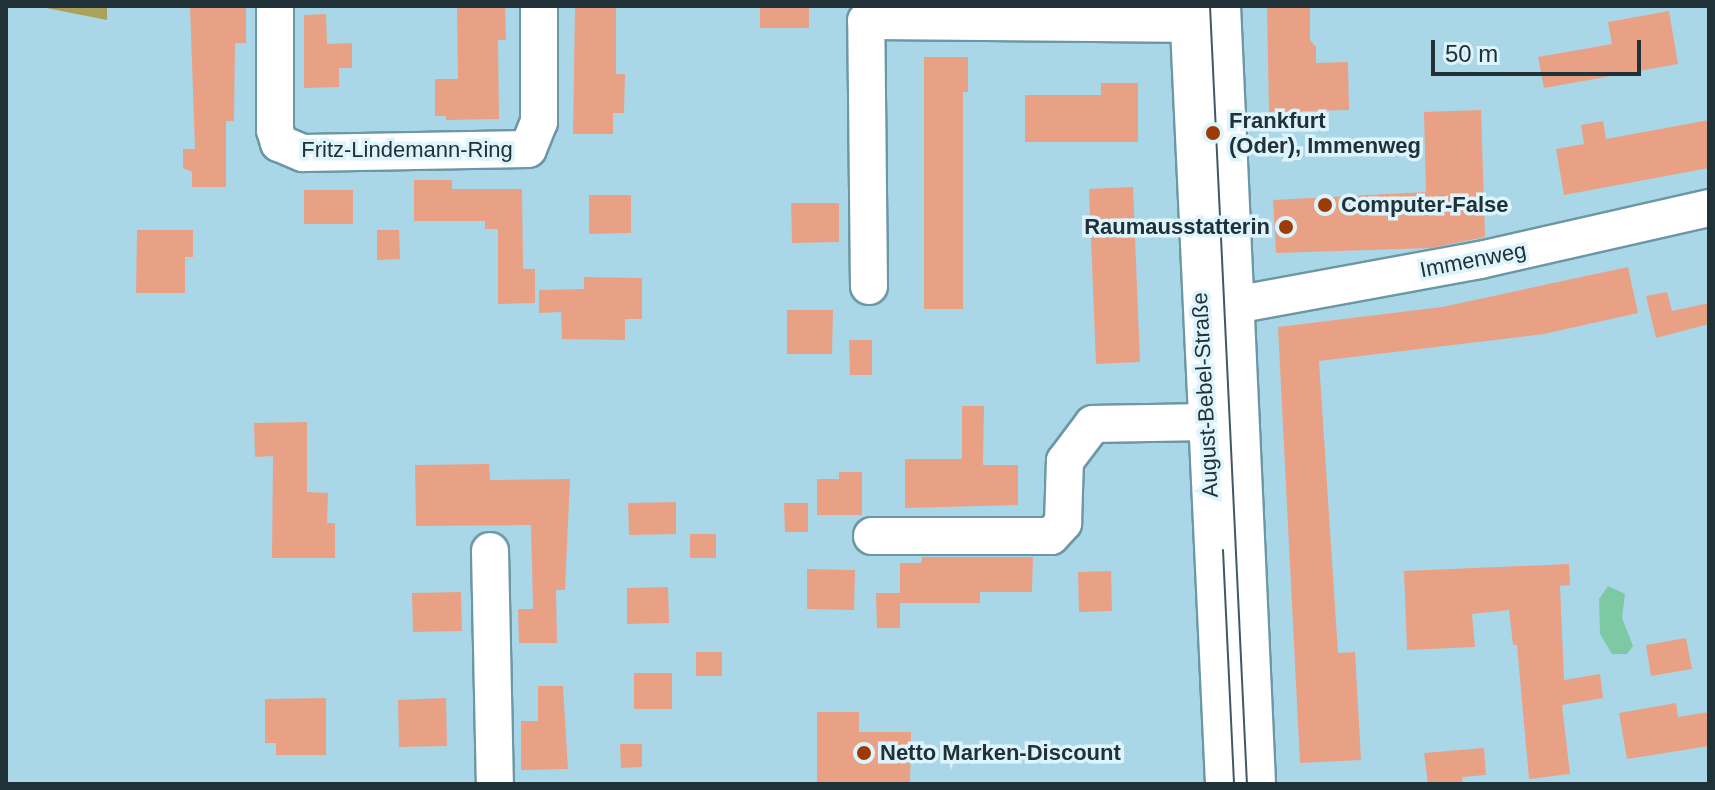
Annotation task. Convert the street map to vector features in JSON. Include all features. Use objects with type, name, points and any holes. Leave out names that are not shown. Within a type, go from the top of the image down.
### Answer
[{"type":"street","name":"Fritz-Lindemann-Ring","points":[[275,6],[275,130],[279,143],[303,153],[528,149],[539,122],[539,6]]},
{"type":"street","points":[[869,286],[866,21],[1205,15]]},
{"type":"street","name":"August-Bebel-Straße","points":[[1205,15],[1235,305],[1257,784]]},
{"type":"street","name":"August-Bebel-Straße","points":[[1205,15],[1207,422],[1224,784]]},
{"type":"street","name":"Immenweg","points":[[1235,305],[1480,260],[1709,208]]},
{"type":"street","points":[[872,536],[1051,536],[1063,523],[1065,461],[1093,424],[1207,422]]},
{"type":"street","points":[[490,551],[495,784]]},
{"type":"shaded area","points":[[36,6],[107,6],[107,20]]},
{"type":"shaded area","points":[[1608,586],[1625,594],[1622,618],[1633,646],[1627,654],[1612,654],[1600,634],[1599,599]]},
{"type":"building","points":[[190,6],[246,6],[246,43],[235,43],[234,121],[226,121],[226,187],[192,187],[192,172],[183,168],[183,149],[195,149]]},
{"type":"building","points":[[457,6],[505,6],[506,40],[498,40],[499,119],[446,120],[446,116],[435,116],[435,79],[458,79]]},
{"type":"building","points":[[575,6],[616,6],[616,74],[625,74],[624,113],[613,113],[613,134],[573,134]]},
{"type":"building","points":[[760,6],[809,6],[809,28],[760,28]]},
{"type":"building","points":[[1267,6],[1310,6],[1310,40],[1316,47],[1316,63],[1348,62],[1349,110],[1269,112]]},
{"type":"building","points":[[1669,11],[1678,64],[1544,88],[1538,57],[1612,44],[1608,22]]},
{"type":"building","points":[[326,14],[327,44],[352,43],[352,68],[339,68],[339,87],[304,88],[304,15]]},
{"type":"building","points":[[924,57],[968,57],[968,92],[963,92],[963,309],[924,309]]},
{"type":"building","points":[[1101,83],[1138,83],[1138,142],[1025,142],[1025,95],[1101,95]]},
{"type":"building","points":[[1481,110],[1485,237],[1431,248],[1276,253],[1273,200],[1426,192],[1424,112]]},
{"type":"building","points":[[1709,120],[1709,168],[1564,195],[1556,149],[1584,144],[1581,125],[1603,121],[1606,139]]},
{"type":"building","points":[[414,180],[452,180],[452,189],[522,189],[523,269],[535,269],[535,303],[498,304],[498,229],[485,229],[485,221],[414,221]]},
{"type":"building","points":[[1133,187],[1140,362],[1096,364],[1089,189]]},
{"type":"building","points":[[304,190],[353,190],[353,224],[304,224]]},
{"type":"building","points":[[589,195],[631,195],[631,233],[589,234]]},
{"type":"building","points":[[791,203],[839,203],[839,242],[792,243]]},
{"type":"building","points":[[137,230],[193,230],[193,257],[185,257],[185,293],[136,293]]},
{"type":"building","points":[[377,230],[399,230],[400,259],[377,260]]},
{"type":"building","points":[[1628,267],[1638,313],[1544,334],[1319,361],[1338,653],[1355,652],[1361,760],[1300,763],[1278,327],[1442,307]]},
{"type":"building","points":[[584,277],[642,278],[642,319],[625,319],[625,340],[562,339],[561,312],[539,313],[539,290],[584,289]]},
{"type":"building","points":[[1667,292],[1672,311],[1709,303],[1709,324],[1656,338],[1646,296]]},
{"type":"building","points":[[787,310],[833,310],[832,354],[787,354]]},
{"type":"building","points":[[849,340],[872,340],[872,375],[850,375]]},
{"type":"building","points":[[962,406],[984,406],[983,465],[1018,465],[1018,505],[905,508],[905,459],[962,459]]},
{"type":"building","points":[[307,422],[307,492],[328,493],[327,523],[335,523],[335,558],[272,558],[273,456],[255,457],[254,423]]},
{"type":"building","points":[[489,464],[490,480],[570,479],[565,590],[556,590],[557,643],[519,643],[518,609],[533,609],[531,525],[416,526],[415,465]]},
{"type":"building","points":[[839,472],[862,472],[862,515],[817,515],[817,479],[839,479]]},
{"type":"building","points":[[676,502],[676,534],[629,535],[628,503]]},
{"type":"building","points":[[784,503],[808,503],[808,532],[785,532]]},
{"type":"building","points":[[690,534],[716,534],[716,558],[690,558]]},
{"type":"building","points":[[922,557],[1033,557],[1032,592],[980,592],[980,603],[900,603],[900,563],[921,563]]},
{"type":"building","points":[[1569,564],[1570,585],[1560,586],[1564,680],[1600,674],[1603,698],[1562,705],[1570,774],[1529,779],[1517,645],[1513,645],[1509,610],[1472,614],[1475,647],[1407,650],[1404,571]]},
{"type":"building","points":[[807,569],[855,570],[854,610],[807,609]]},
{"type":"building","points":[[1111,571],[1112,611],[1079,612],[1078,572]]},
{"type":"building","points":[[668,587],[669,623],[627,624],[627,588]]},
{"type":"building","points":[[461,592],[462,631],[413,632],[412,593]]},
{"type":"building","points":[[876,593],[900,593],[900,628],[877,628]]},
{"type":"building","points":[[1686,638],[1692,669],[1651,676],[1646,645]]},
{"type":"building","points":[[696,652],[722,652],[722,676],[696,676]]},
{"type":"building","points":[[634,673],[672,673],[672,709],[634,709]]},
{"type":"building","points":[[538,686],[563,686],[568,769],[521,770],[521,721],[538,721]]},
{"type":"building","points":[[326,698],[326,755],[276,755],[276,743],[265,743],[265,699]]},
{"type":"building","points":[[446,698],[447,746],[399,747],[398,700]]},
{"type":"building","points":[[1676,703],[1678,717],[1709,712],[1709,746],[1627,759],[1619,713]]},
{"type":"building","name":"Netto Marken-Discount","points":[[817,712],[859,712],[859,732],[911,732],[910,784],[817,784]]},
{"type":"building","points":[[620,744],[642,744],[642,767],[621,768]]},
{"type":"building","points":[[1484,748],[1486,775],[1462,777],[1463,784],[1428,784],[1424,753]]},
{"type":"tram line","points":[[1210,6],[1247,784]]},
{"type":"tram line","points":[[1223,550],[1234,784]]},
{"type":"place","name":"Frankfurt (Oder), Immenweg","points":[[1213,133]]},
{"type":"place","name":"Computer-False","points":[[1325,205]]},
{"type":"place","name":"Raumausstatterin","points":[[1286,227]]},
{"type":"place","name":"Netto Marken-Discount","points":[[864,753]]}]
